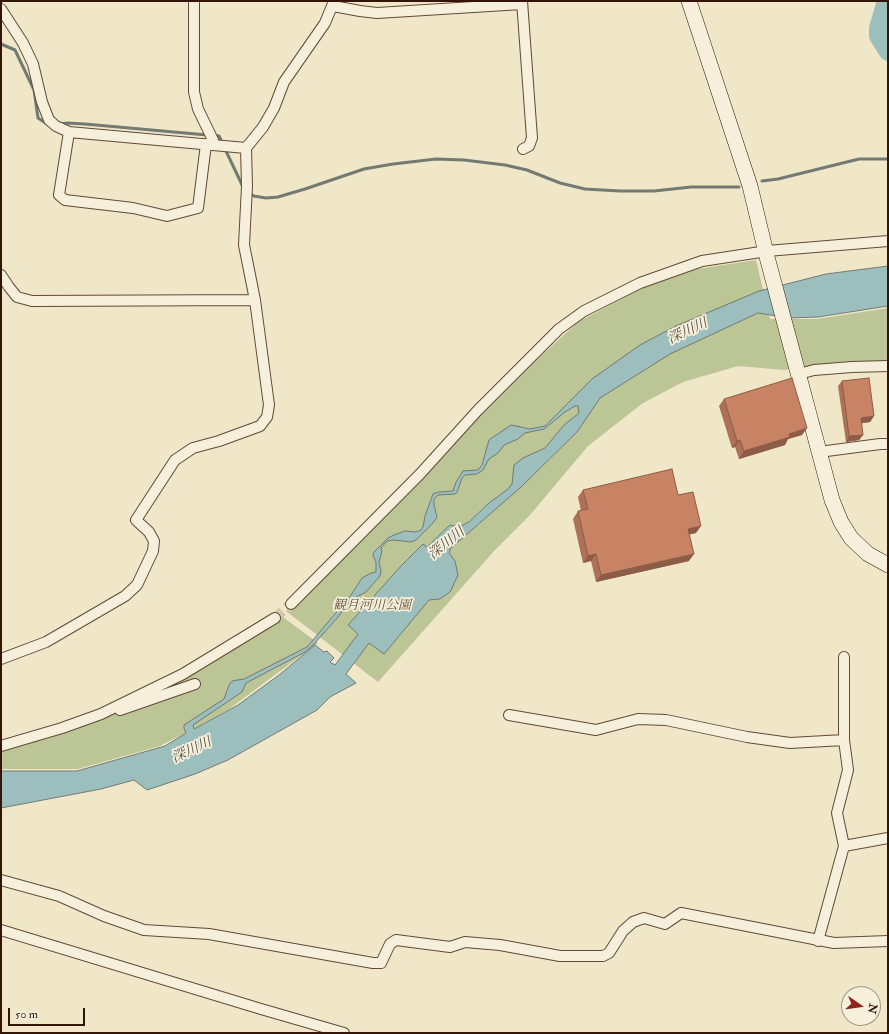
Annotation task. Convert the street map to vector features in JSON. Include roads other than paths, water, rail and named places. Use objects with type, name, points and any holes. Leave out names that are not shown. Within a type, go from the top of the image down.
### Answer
[{"type":"street","points":[[69,132],[59,195],[65,200],[133,208],[167,216],[198,208],[208,144],[213,140],[198,109],[194,92],[194,1]]},
{"type":"street","points":[[689,1],[750,186],[832,500],[841,522],[851,538],[868,554],[888,565]]},
{"type":"street","points":[[1,659],[46,642],[125,596],[137,585],[153,551],[154,541],[149,532],[136,520],[175,460],[193,448],[220,441],[260,426],[267,417],[269,406],[255,300],[244,245],[246,221],[246,148],[264,127],[274,108],[284,82],[325,23],[333,3],[360,11],[377,13],[522,3],[532,138],[530,146],[523,149]]},
{"type":"street","points":[[1,9],[23,42],[33,64],[42,102],[49,120],[56,126],[69,132],[246,148]]},
{"type":"street","points":[[291,604],[420,474],[478,410],[559,329],[584,311],[640,283],[702,261],[888,241]]},
{"type":"street","points":[[1,275],[5,290],[17,297],[32,301],[255,300]]},
{"type":"street","points":[[799,373],[814,370],[852,367],[888,366]]},
{"type":"street","points":[[819,452],[888,444]]},
{"type":"street","points":[[1,746],[62,728],[111,709],[183,674],[275,618]]},
{"type":"street","points":[[818,941],[844,846],[837,813],[848,770],[844,740],[844,657]]},
{"type":"street","points":[[111,709],[116,711],[122,710],[195,684]]},
{"type":"street","points":[[509,715],[596,730],[638,720],[666,720],[747,737],[790,743],[844,740]]},
{"type":"street","points":[[844,846],[888,838]]},
{"type":"street","points":[[1,880],[59,896],[104,916],[144,930],[209,934],[373,963],[381,963],[390,944],[396,940],[450,947],[465,942],[472,942],[500,945],[560,956],[603,956],[609,952],[623,931],[633,922],[644,918],[665,924],[681,913],[818,941],[834,943],[888,941]]},
{"type":"street","points":[[1,930],[344,1033]]},
{"type":"water","name":"深川川","points":[[888,266],[888,306],[818,317],[789,318],[758,313],[670,354],[600,398],[577,432],[521,487],[451,548],[449,553],[455,561],[458,575],[450,592],[440,599],[429,600],[384,654],[369,643],[346,674],[356,683],[330,697],[317,710],[228,760],[195,774],[147,790],[134,780],[101,789],[1,808],[1,771],[77,771],[165,746],[186,733],[184,725],[224,699],[232,681],[244,679],[307,647],[351,595],[362,578],[376,572],[376,562],[373,555],[374,552],[388,538],[394,535],[405,531],[416,532],[421,530],[433,494],[453,491],[456,482],[463,471],[478,470],[482,465],[489,440],[511,425],[530,429],[545,426],[592,379],[640,345],[676,326],[759,291],[826,274]],"holes":[[[575,406],[578,406],[579,413],[564,425],[545,448],[523,458],[514,465],[512,484],[508,489],[489,503],[469,522],[459,527],[450,525],[427,547],[423,544],[401,566],[348,625],[358,634],[335,665],[330,662],[334,658],[327,651],[324,652],[315,645],[279,675],[238,705],[194,729],[193,725],[242,692],[246,683],[305,652],[314,644],[351,600],[366,592],[380,576],[381,571],[379,562],[382,551],[381,548],[387,541],[394,540],[411,542],[416,540],[433,523],[437,517],[434,499],[438,495],[455,494],[462,478],[465,475],[477,474],[483,470],[489,459],[498,453],[504,445],[518,439],[525,433],[544,429],[565,412]]]},
{"type":"waterway","points":[[886,1],[878,28],[878,36],[888,52]]},
{"type":"waterway","points":[[1,44],[15,50],[34,90],[38,118],[47,124]]},
{"type":"waterway","points":[[60,124],[85,124],[207,135]]},
{"type":"waterway","points":[[213,135],[219,136],[223,144]]},
{"type":"waterway","points":[[225,149],[244,189]]},
{"type":"waterway","points":[[249,194],[266,198],[278,197],[364,169],[436,159],[464,160],[505,165],[527,170],[560,183],[585,189],[654,191],[691,187],[739,187]]},
{"type":"waterway","points":[[762,181],[778,179],[859,159],[888,159]]},
{"type":"tunnel","points":[[275,618],[291,604]]},
{"type":"park label","name":"観月河川公園","points":[[372,606]]}]
